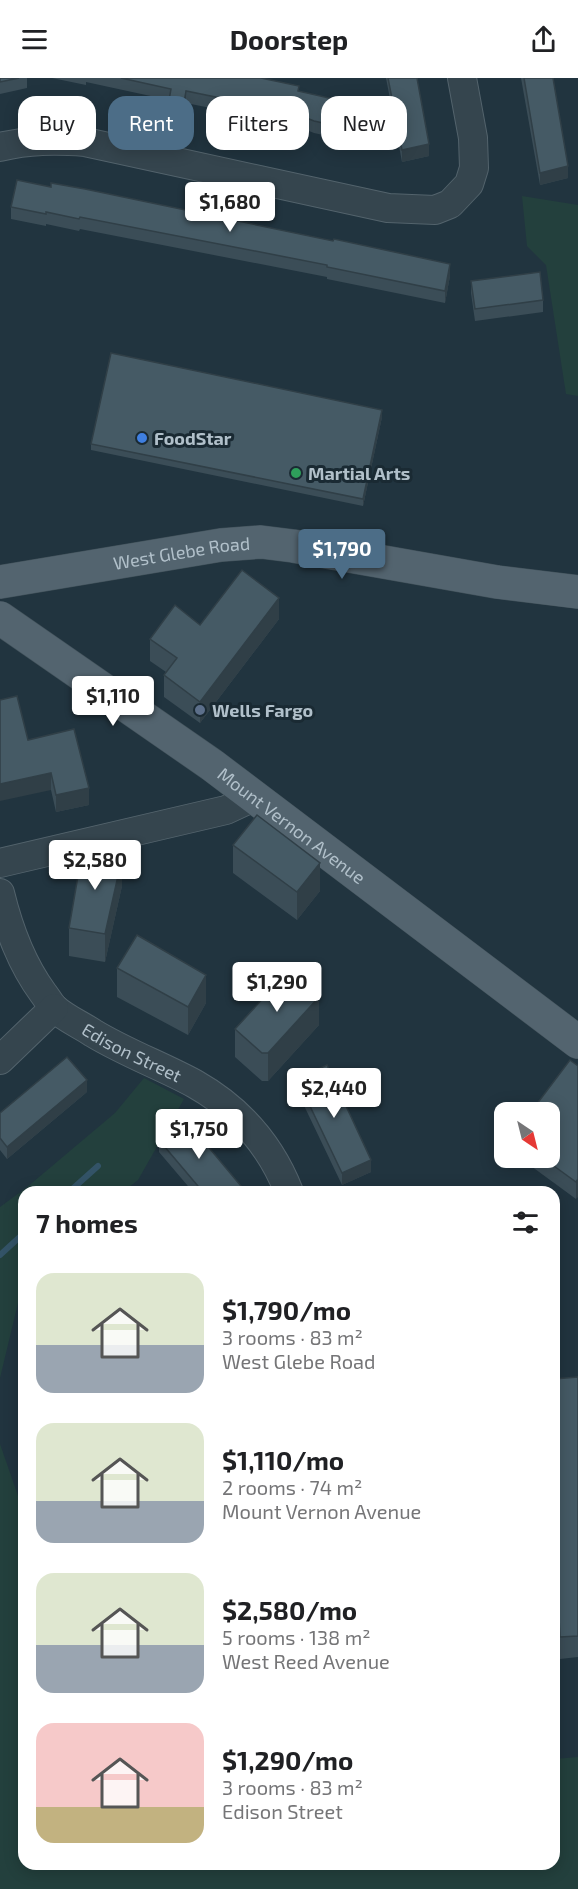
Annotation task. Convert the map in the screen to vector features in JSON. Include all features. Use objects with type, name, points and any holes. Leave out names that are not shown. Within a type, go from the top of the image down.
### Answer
[{"type":"main road","name":"West Glebe Road","points":[[0,582],[221,545],[261,543],[293,546],[497,582],[578,592]]},
{"type":"main road","name":"Mount Vernon Avenue","points":[[0,618],[213,765],[578,1042]]},
{"type":"street","points":[[0,147],[23,142],[51,140],[85,142],[388,208],[435,210],[450,204],[469,184],[474,168],[473,138],[462,78]]},
{"type":"street","points":[[0,862],[226,810],[254,797]]},
{"type":"street","name":"Edison Street","points":[[0,893],[6,918],[22,961],[54,1008],[115,1046],[195,1084],[220,1101],[240,1118],[268,1148],[287,1186]]},
{"type":"street","points":[[0,1060],[54,1008]]},
{"type":"green space","points":[[522,196],[578,205],[578,396],[566,394],[546,265],[527,246]]},
{"type":"green space","points":[[144,1078],[184,1099],[138,1180],[130,1186],[28,1186],[115,1113]]},
{"type":"green space","points":[[18,1194],[18,1303],[0,1378],[0,1207]]},
{"type":"green space","points":[[0,1444],[18,1496],[18,1870],[560,1870],[560,1758],[578,1757],[578,1889],[0,1889]]},
{"type":"building","points":[[0,78],[19,78],[0,82]]},
{"type":"building","points":[[121,78],[261,78],[299,86],[298,91],[321,96],[321,123],[309,119],[309,96],[211,96],[186,91],[185,96],[170,96],[171,89]]},
{"type":"building","points":[[388,78],[417,78],[429,144],[407,149],[407,96],[392,96]]},
{"type":"building","points":[[524,78],[553,78],[568,166],[540,173]]},
{"type":"building","points":[[17,180],[51,187],[51,183],[85,189],[450,264],[445,291],[327,267],[327,265],[80,217],[79,219],[11,207]]},
{"type":"building","points":[[540,272],[543,300],[475,309],[471,281]]},
{"type":"building","points":[[111,353],[382,410],[363,499],[91,444]]},
{"type":"building","points":[[242,570],[279,598],[200,702],[164,675],[177,658],[150,639],[175,605],[200,625]]},
{"type":"building","points":[[17,696],[28,740],[74,729],[89,788],[56,795],[51,773],[0,784],[0,700]]},
{"type":"building","points":[[257,815],[320,863],[297,892],[233,845]]},
{"type":"building","points":[[83,847],[122,858],[105,934],[69,928]]},
{"type":"building","points":[[137,935],[206,975],[188,1007],[117,968]]},
{"type":"building","points":[[289,970],[319,997],[268,1053],[262,1053],[235,1029]]},
{"type":"building","points":[[67,1057],[87,1080],[7,1147],[0,1138],[0,1113]]},
{"type":"building","points":[[570,1060],[578,1066],[578,1179],[576,1182],[557,1168],[560,1168],[560,1102],[538,1102]]},
{"type":"building","points":[[327,1065],[371,1160],[342,1173],[297,1079]]},
{"type":"building","points":[[185,1119],[241,1186],[198,1186],[159,1140]]},
{"type":"building","points":[[578,1377],[578,1636],[560,1637],[560,1378]]},
{"type":"waterway","points":[[76,1186],[98,1166]]},
{"type":"waterway","points":[[0,1255],[18,1238]]},
{"type":"place","name":"FoodStar","points":[[142,438]]},
{"type":"place","name":"Martial Arts","points":[[296,473]]},
{"type":"place","name":"Wells Fargo","points":[[200,710]]}]
